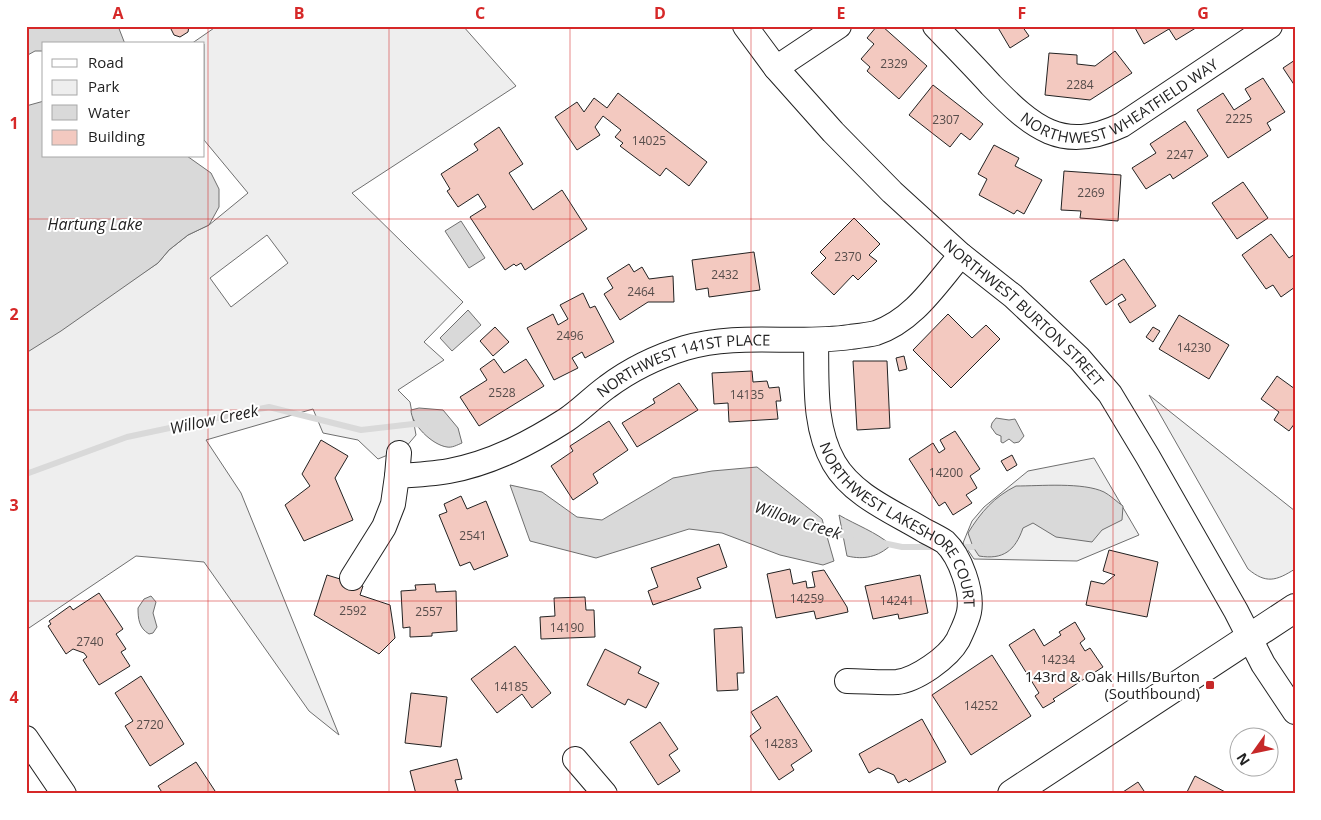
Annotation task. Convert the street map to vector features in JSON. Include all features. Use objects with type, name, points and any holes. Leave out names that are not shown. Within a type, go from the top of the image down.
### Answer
[{"type":"main road","points":[[1012,794],[1295,608]]},
{"type":"street","name":"NORTHWEST BURTON STREET","points":[[745,26],[776,68],[852,152],[960,255],[1020,303],[1079,358],[1110,394],[1148,457],[1263,664],[1295,712]]},
{"type":"street","points":[[776,68],[839,26]]},
{"type":"street","name":"NORTHWEST WHEATFIELD WAY","points":[[935,26],[1017,112],[1037,126],[1056,134],[1078,138],[1096,136],[1122,125],[1270,26]]},
{"type":"street","name":"NORTHWEST 141ST PLACE","points":[[397,476],[449,471],[483,462],[518,448],[568,418],[608,386],[631,371],[652,359],[686,348],[715,341],[747,339],[816,341],[875,333],[893,325],[915,309],[960,255]]},
{"type":"street","name":"NORTHWEST LAKESHORE COURT","points":[[816,341],[818,416],[826,447],[835,465],[848,481],[866,496],[945,542],[956,558],[968,590],[969,610],[965,626],[956,643],[943,658],[925,671],[898,682],[847,681]]},
{"type":"street","points":[[352,578],[384,528],[392,504],[399,453]]},
{"type":"street","points":[[26,738],[64,794]]},
{"type":"street","points":[[575,759],[605,794]]},
{"type":"green space","points":[[217,26],[463,26],[516,86],[352,193],[463,302],[424,342],[444,360],[398,390],[410,402],[416,435],[405,448],[378,459],[358,440],[323,433],[313,409],[206,440],[241,493],[339,735],[309,711],[204,562],[136,556],[26,630],[26,350],[158,263],[169,250],[188,235],[209,225],[248,193],[205,141],[205,42],[194,42]],"holes":[[[267,235],[288,263],[231,307],[210,278]]]},
{"type":"green space","points":[[1149,395],[1295,511],[1295,569],[1277,578],[1266,579],[1248,569]]},
{"type":"green space","points":[[1094,458],[1139,535],[1077,561],[974,559],[963,543],[972,521],[984,507],[1028,471]]},
{"type":"water","points":[[26,26],[118,26],[124,42],[42,42],[42,51],[35,51],[26,56]]},
{"type":"water","name":"Hartung Lake","points":[[42,102],[42,158],[190,158],[211,173],[219,189],[219,207],[209,225],[188,235],[169,250],[158,263],[61,331],[26,353],[26,106]]},
{"type":"water","points":[[461,221],[485,258],[469,268],[445,231]]},
{"type":"water","points":[[468,310],[481,325],[452,351],[440,338]]},
{"type":"water","points":[[419,408],[443,410],[458,428],[462,443],[453,447],[447,447],[429,438],[418,427],[412,416],[411,410]]},
{"type":"water","points":[[996,418],[1015,419],[1024,436],[1019,442],[1014,443],[1009,439],[1003,443],[1001,442],[1001,436],[996,434],[991,427]]},
{"type":"water","points":[[757,467],[822,519],[834,561],[823,565],[780,555],[722,533],[689,529],[596,558],[530,541],[510,485],[542,492],[577,517],[602,520],[673,478],[712,471]]},
{"type":"water","points":[[1061,485],[1095,489],[1106,493],[1123,506],[1122,520],[1102,530],[1092,542],[1056,537],[1033,523],[1023,528],[1016,543],[1007,552],[995,557],[979,556],[973,547],[968,533],[989,506],[1001,495],[1016,486]]},
{"type":"water","points":[[839,515],[872,532],[891,545],[876,555],[859,558],[847,556]]},
{"type":"water","points":[[151,596],[156,602],[153,613],[157,627],[153,633],[149,634],[140,623],[138,608],[144,599]]},
{"type":"building","points":[[172,26],[189,26],[188,32],[180,37],[174,35],[171,29]]},
{"type":"building","points":[[877,26],[882,26],[927,66],[899,99],[867,71],[870,67],[861,59],[874,44],[867,38]]},
{"type":"building","points":[[997,26],[1022,26],[1029,36],[1010,48]]},
{"type":"building","points":[[1134,26],[1199,26],[1176,40],[1169,29],[1144,44]]},
{"type":"building","points":[[1115,51],[1132,73],[1090,100],[1045,95],[1049,53],[1077,55],[1077,64],[1095,66]]},
{"type":"building","points":[[1295,60],[1295,86],[1283,68]]},
{"type":"building","points":[[1263,78],[1285,112],[1267,123],[1271,130],[1228,158],[1197,110],[1223,93],[1234,110],[1251,99],[1245,89]]},
{"type":"building","points":[[933,85],[983,124],[970,140],[961,133],[950,147],[909,115]]},
{"type":"building","points":[[618,93],[707,162],[689,186],[666,168],[660,176],[620,146],[623,143],[615,137],[621,130],[603,116],[595,127],[600,135],[577,150],[555,117],[577,102],[584,112],[594,98],[607,108]]},
{"type":"building","points":[[1185,121],[1208,156],[1173,179],[1170,174],[1146,189],[1132,168],[1156,153],[1150,144]]},
{"type":"building","points":[[499,127],[523,164],[509,173],[533,210],[562,190],[587,229],[525,270],[521,263],[516,266],[514,264],[505,270],[470,217],[486,207],[478,194],[458,207],[447,191],[450,189],[441,174],[478,150],[474,144]]},
{"type":"building","points":[[994,145],[1019,158],[1015,166],[1042,180],[1024,214],[1017,210],[1014,214],[979,195],[987,179],[978,174]]},
{"type":"building","points":[[1064,171],[1121,175],[1118,221],[1080,218],[1081,211],[1061,210]]},
{"type":"building","points":[[1243,182],[1268,218],[1237,239],[1212,203]]},
{"type":"building","points":[[854,218],[880,244],[869,255],[877,261],[858,280],[853,275],[834,295],[811,273],[826,258],[820,252]]},
{"type":"building","points":[[1271,234],[1289,258],[1295,254],[1295,287],[1281,297],[1273,285],[1266,289],[1242,255]]},
{"type":"building","points":[[754,252],[760,290],[709,297],[708,288],[696,290],[692,260]]},
{"type":"building","points":[[1124,259],[1156,306],[1130,323],[1118,304],[1126,300],[1122,294],[1106,305],[1090,281]]},
{"type":"building","points":[[629,264],[634,272],[642,267],[649,279],[673,276],[674,302],[648,302],[620,320],[604,294],[613,288],[607,278]]},
{"type":"building","points":[[583,293],[590,308],[595,306],[614,342],[585,358],[582,352],[572,358],[578,368],[554,380],[527,328],[553,314],[558,325],[568,319],[560,305]]},
{"type":"building","points":[[948,314],[972,338],[986,325],[1000,339],[951,388],[913,350]]},
{"type":"building","points":[[1179,315],[1229,345],[1209,379],[1159,349]]},
{"type":"building","points":[[495,327],[509,342],[493,356],[480,341]]},
{"type":"building","points":[[1153,327],[1160,331],[1153,342],[1146,337]]},
{"type":"building","points":[[904,356],[907,369],[899,371],[896,358]]},
{"type":"building","points":[[494,359],[504,373],[526,359],[544,386],[479,426],[460,397],[487,380],[480,369]]},
{"type":"building","points":[[853,361],[887,361],[890,428],[857,430]]},
{"type":"building","points":[[752,371],[753,382],[767,381],[769,388],[779,387],[781,401],[776,401],[778,419],[729,422],[728,403],[714,404],[712,373]]},
{"type":"building","points":[[1277,376],[1295,389],[1295,423],[1289,431],[1274,420],[1279,412],[1261,399]]},
{"type":"building","points":[[679,383],[698,410],[637,447],[622,423],[655,403],[653,399]]},
{"type":"building","points":[[609,421],[628,450],[593,474],[598,483],[573,500],[551,466],[573,451],[570,446]]},
{"type":"building","points":[[955,431],[980,469],[970,476],[977,488],[966,495],[972,503],[953,515],[945,502],[939,506],[909,459],[933,443],[939,453],[945,449],[940,440]]},
{"type":"building","points":[[321,440],[348,456],[335,478],[353,520],[304,541],[285,505],[310,486],[302,474]]},
{"type":"building","points":[[1012,455],[1017,465],[1007,471],[1001,461]]},
{"type":"building","points":[[461,496],[467,509],[486,501],[508,556],[474,570],[470,562],[460,566],[439,515],[447,512],[444,504]]},
{"type":"building","points":[[719,544],[727,567],[697,578],[701,588],[653,605],[648,591],[658,587],[651,568]]},
{"type":"building","points":[[1109,550],[1158,562],[1147,617],[1086,605],[1091,581],[1104,584],[1115,575],[1103,571]]},
{"type":"building","points":[[790,569],[793,584],[806,581],[807,588],[815,587],[812,572],[824,570],[847,607],[848,612],[816,619],[814,611],[776,618],[767,574]]},
{"type":"building","points":[[327,575],[363,586],[360,595],[390,605],[395,638],[379,654],[314,615]]},
{"type":"building","points":[[920,575],[928,613],[899,619],[898,614],[873,619],[865,586]]},
{"type":"building","points":[[435,584],[436,592],[456,591],[457,631],[432,633],[432,636],[410,637],[410,627],[403,628],[401,591],[416,590],[415,585]]},
{"type":"building","points":[[99,593],[123,629],[116,634],[126,649],[121,652],[130,666],[99,685],[83,660],[87,657],[84,653],[73,649],[66,654],[48,626],[51,624],[49,621],[70,606],[73,610]]},
{"type":"building","points":[[585,597],[586,610],[594,610],[595,637],[541,639],[540,617],[555,616],[554,598]]},
{"type":"building","points":[[1075,622],[1085,639],[1080,643],[1085,651],[1090,648],[1103,667],[1053,699],[1055,701],[1043,708],[1035,696],[1039,693],[1009,645],[1034,629],[1044,646],[1061,635],[1059,632]]},
{"type":"building","points":[[742,627],[744,673],[737,673],[738,690],[717,691],[714,629]]},
{"type":"building","points":[[515,646],[551,693],[532,708],[522,694],[497,713],[471,679]]},
{"type":"building","points":[[605,649],[641,667],[638,673],[659,683],[646,708],[628,699],[625,705],[587,685]]},
{"type":"building","points":[[992,655],[1031,716],[971,755],[932,695]]},
{"type":"building","points":[[141,676],[184,744],[150,766],[125,726],[133,721],[115,693]]},
{"type":"building","points":[[411,693],[447,697],[441,747],[405,743]]},
{"type":"building","points":[[777,696],[812,751],[791,765],[794,770],[779,780],[750,736],[761,728],[751,712]]},
{"type":"building","points":[[922,719],[946,762],[909,782],[906,779],[898,783],[894,775],[878,768],[869,773],[859,754]]},
{"type":"building","points":[[660,722],[678,749],[669,755],[680,771],[658,785],[630,742]]},
{"type":"building","points":[[457,759],[462,779],[455,780],[459,794],[416,794],[410,771]]},
{"type":"building","points":[[196,762],[217,794],[163,794],[158,786]]},
{"type":"building","points":[[1195,776],[1229,794],[1186,794]]},
{"type":"building","points":[[1138,782],[1146,794],[1120,794]]},
{"type":"waterway","name":"Willow Creek","points":[[26,474],[127,437],[269,407],[361,430],[413,424],[425,425]]},
{"type":"waterway","name":"Willow Creek","points":[[820,530],[851,537]]},
{"type":"waterway","name":"Willow Creek","points":[[883,543],[902,547],[938,547]]},
{"type":"waterway","name":"Willow Creek","points":[[955,547],[973,547],[979,543]]},
{"type":"place","name":"143rd & Oak Hills/Burton (Southbound)","points":[[1210,685]]}]
